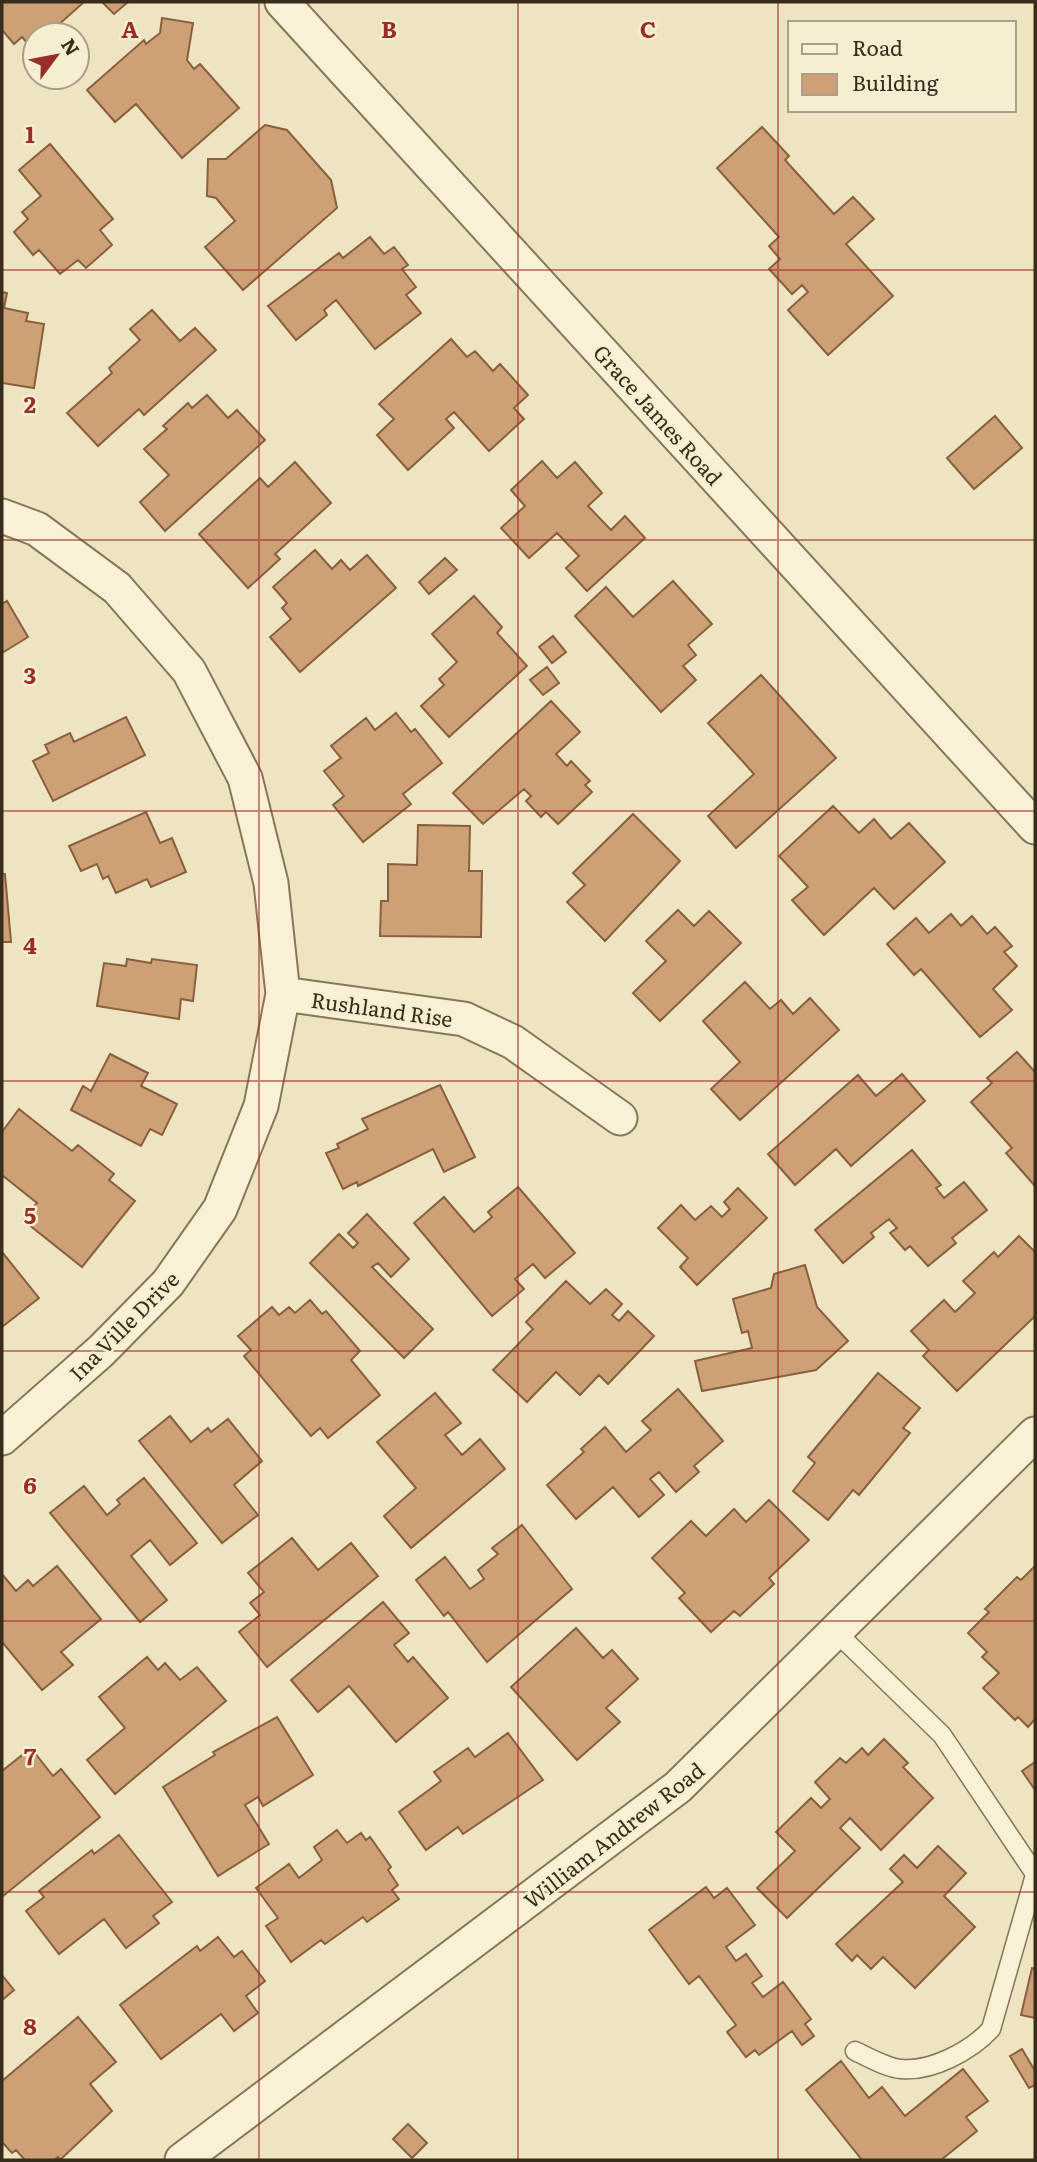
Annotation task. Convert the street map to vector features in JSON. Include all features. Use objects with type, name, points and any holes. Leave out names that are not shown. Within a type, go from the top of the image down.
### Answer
[{"type":"street","name":"Grace James Road","points":[[282,2],[1035,827]]},
{"type":"street","name":"Ina Ville Drive","points":[[2,516],[37,529],[117,588],[189,671],[245,778],[271,883],[283,994],[261,1107],[220,1209],[169,1283],[101,1351],[2,1438]]},
{"type":"street","name":"Rushland Rise","points":[[283,994],[464,1019],[513,1042],[620,1118]]},
{"type":"street","name":"William Andrew Road","points":[[182,2160],[678,1787],[1035,1434]]},
{"type":"lane","points":[[836,1632],[942,1735],[1028,1847],[1035,1874],[991,2029],[978,2043],[926,2067],[900,2069],[855,2051]]},
{"type":"building","points":[[2,2],[84,2],[63,21],[21,21],[21,38],[14,44],[2,30]]},
{"type":"building","points":[[102,2],[128,2],[114,14]]},
{"type":"building","points":[[162,18],[193,23],[187,60],[194,69],[200,64],[239,108],[182,158],[136,104],[115,122],[88,91],[91,91],[91,86],[144,40],[146,44],[160,33]]},
{"type":"building","points":[[265,125],[287,130],[331,180],[337,208],[243,290],[205,247],[235,221],[216,198],[207,196],[208,159],[226,159]]},
{"type":"building","points":[[762,127],[789,156],[785,160],[834,214],[853,197],[874,219],[846,244],[893,296],[828,355],[788,310],[808,292],[802,285],[792,294],[769,269],[780,259],[769,246],[779,237],[717,168]]},
{"type":"building","points":[[50,144],[113,219],[100,230],[112,245],[86,268],[78,260],[60,274],[39,250],[33,255],[14,232],[28,219],[22,212],[41,196],[19,170]]},
{"type":"building","points":[[370,237],[384,254],[394,247],[408,265],[402,269],[416,287],[406,295],[421,313],[375,349],[336,300],[324,310],[327,315],[296,340],[268,306],[339,253],[343,258]]},
{"type":"building","points":[[2,292],[7,293],[4,308],[28,313],[26,321],[44,324],[34,388],[2,383]]},
{"type":"building","points":[[152,310],[180,341],[195,328],[216,350],[144,415],[139,409],[98,446],[67,413],[112,373],[109,368],[140,340],[130,329]]},
{"type":"building","points":[[451,339],[467,357],[475,351],[493,371],[500,364],[528,395],[514,408],[524,419],[489,451],[454,412],[446,419],[454,428],[408,470],[377,435],[394,419],[379,404]]},
{"type":"building","points":[[207,395],[228,418],[237,410],[265,440],[165,531],[140,502],[169,475],[144,449],[167,429],[163,426],[188,403],[192,408]]},
{"type":"building","points":[[995,416],[1022,448],[974,489],[947,458]]},
{"type":"building","points":[[542,461],[557,478],[575,462],[602,493],[588,506],[611,530],[625,516],[645,538],[587,591],[566,568],[579,556],[557,533],[529,558],[501,528],[525,506],[511,490]]},
{"type":"building","points":[[295,462],[331,503],[275,554],[280,559],[248,588],[199,534],[260,478],[268,487]]},
{"type":"building","points":[[315,550],[332,569],[341,560],[350,570],[367,555],[396,588],[300,672],[270,637],[291,619],[282,608],[287,603],[273,587]]},
{"type":"building","points":[[445,558],[457,570],[429,594],[419,582]]},
{"type":"building","points":[[673,581],[712,624],[688,645],[696,655],[683,666],[696,680],[661,712],[575,616],[606,587],[633,617]]},
{"type":"building","points":[[474,596],[502,627],[497,633],[527,666],[449,737],[421,706],[444,685],[439,679],[457,662],[432,634]]},
{"type":"building","points":[[7,601],[28,637],[2,653],[2,604]]},
{"type":"building","points":[[553,636],[566,652],[552,663],[539,647]]},
{"type":"building","points":[[547,667],[559,683],[543,695],[530,680]]},
{"type":"building","points":[[761,675],[836,758],[736,848],[708,816],[754,774],[708,723]]},
{"type":"building","points":[[551,701],[580,732],[556,754],[567,766],[571,761],[590,781],[585,785],[592,792],[558,824],[546,812],[541,817],[526,801],[531,796],[524,789],[483,824],[453,793]]},
{"type":"building","points":[[396,713],[411,732],[415,729],[442,763],[403,794],[411,804],[363,842],[333,805],[344,796],[324,771],[341,758],[331,746],[366,718],[375,730]]},
{"type":"building","points":[[126,717],[145,755],[53,801],[33,761],[49,753],[45,745],[70,733],[74,742]]},
{"type":"building","points":[[833,806],[859,833],[874,819],[891,839],[909,823],[945,862],[894,909],[874,888],[824,935],[792,900],[808,887],[779,856]]},
{"type":"building","points":[[146,812],[160,843],[172,838],[186,872],[151,887],[147,879],[116,893],[108,876],[103,879],[97,864],[81,871],[69,846]]},
{"type":"building","points":[[633,814],[680,861],[605,941],[567,902],[585,885],[573,873]]},
{"type":"building","points":[[418,825],[470,826],[469,871],[482,871],[481,937],[380,936],[381,901],[388,901],[388,864],[417,865]]},
{"type":"building","points":[[2,874],[5,874],[11,942],[2,942]]},
{"type":"building","points":[[678,910],[694,926],[709,911],[741,943],[660,1021],[633,993],[666,961],[646,941]]},
{"type":"building","points":[[951,914],[961,926],[972,916],[987,934],[995,927],[1012,946],[1004,952],[1017,966],[993,989],[1012,1010],[980,1037],[921,969],[914,975],[887,944],[916,918],[929,933]]},
{"type":"building","points":[[127,959],[151,963],[152,959],[197,965],[193,1001],[181,999],[179,1019],[97,1006],[104,963],[126,966]]},
{"type":"building","points":[[745,982],[770,1009],[781,1000],[793,1014],[810,998],[839,1030],[740,1120],[711,1089],[740,1062],[703,1021]]},
{"type":"building","points":[[1017,1052],[1035,1072],[1035,1186],[1006,1153],[1012,1148],[971,1102],[992,1083],[987,1078]]},
{"type":"building","points":[[110,1054],[148,1073],[141,1086],[177,1104],[162,1135],[150,1129],[141,1146],[71,1110],[83,1086],[91,1091]]},
{"type":"building","points":[[902,1074],[925,1101],[851,1166],[836,1149],[795,1185],[768,1154],[858,1075],[876,1096]]},
{"type":"building","points":[[440,1085],[475,1157],[444,1172],[433,1149],[358,1186],[357,1182],[343,1189],[326,1153],[339,1148],[337,1144],[368,1129],[362,1119]]},
{"type":"building","points":[[19,1109],[72,1151],[78,1145],[114,1174],[109,1180],[135,1201],[82,1267],[23,1220],[37,1203],[2,1175],[2,1132]]},
{"type":"building","points":[[912,1150],[941,1185],[936,1188],[944,1198],[964,1182],[987,1210],[952,1238],[956,1243],[928,1266],[910,1246],[905,1250],[890,1233],[897,1228],[889,1219],[871,1233],[874,1237],[843,1263],[815,1230]]},
{"type":"building","points":[[518,1187],[575,1253],[545,1278],[533,1264],[515,1279],[524,1289],[492,1316],[414,1223],[444,1197],[474,1232],[492,1217],[488,1212]]},
{"type":"building","points":[[738,1188],[767,1218],[697,1285],[680,1267],[688,1258],[658,1228],[681,1205],[695,1220],[711,1206],[722,1217],[730,1209],[724,1202]]},
{"type":"building","points":[[367,1214],[409,1259],[391,1277],[378,1263],[372,1267],[433,1329],[404,1358],[310,1263],[339,1234],[353,1248],[358,1243],[348,1233]]},
{"type":"building","points":[[1019,1236],[1035,1252],[1035,1316],[957,1391],[923,1356],[929,1350],[911,1331],[944,1300],[955,1312],[975,1293],[963,1281],[994,1252],[998,1257]]},
{"type":"building","points":[[2,1252],[39,1298],[2,1327]]},
{"type":"building","points":[[805,1265],[817,1307],[848,1341],[816,1370],[702,1391],[695,1361],[752,1348],[748,1331],[742,1333],[733,1299],[771,1288],[774,1274]]},
{"type":"building","points":[[566,1281],[590,1304],[606,1289],[622,1304],[612,1315],[619,1321],[628,1311],[654,1336],[608,1384],[599,1375],[580,1395],[556,1372],[527,1402],[493,1370],[533,1329],[526,1322]]},
{"type":"building","points":[[310,1300],[322,1314],[326,1311],[360,1351],[351,1360],[380,1395],[328,1438],[320,1428],[311,1436],[244,1356],[251,1350],[238,1336],[272,1307],[279,1315],[289,1307],[295,1313]]},
{"type":"building","points":[[878,1373],[920,1408],[903,1428],[910,1433],[859,1495],[853,1490],[828,1520],[793,1491],[815,1463],[808,1457]]},
{"type":"building","points":[[678,1389],[723,1441],[694,1466],[699,1472],[676,1492],[659,1472],[650,1479],[664,1495],[639,1517],[613,1487],[576,1519],[547,1485],[584,1452],[581,1449],[605,1427],[626,1452],[651,1430],[642,1421]]},
{"type":"building","points":[[435,1393],[461,1423],[445,1435],[462,1455],[480,1439],[505,1469],[411,1548],[384,1516],[416,1488],[377,1442]]},
{"type":"building","points":[[170,1416],[191,1442],[208,1428],[211,1432],[228,1419],[262,1461],[234,1485],[258,1515],[222,1543],[139,1441]]},
{"type":"building","points":[[144,1478],[197,1543],[170,1565],[150,1540],[131,1556],[167,1600],[140,1622],[50,1513],[84,1486],[107,1515],[120,1504],[117,1500]]},
{"type":"building","points":[[769,1500],[809,1540],[769,1578],[774,1584],[740,1616],[734,1611],[711,1632],[679,1598],[685,1593],[652,1558],[691,1521],[706,1536],[734,1509],[746,1522]]},
{"type":"building","points":[[522,1525],[572,1589],[487,1662],[448,1612],[444,1616],[416,1580],[445,1557],[470,1589],[484,1579],[478,1570],[498,1554],[492,1548]]},
{"type":"building","points":[[292,1538],[318,1570],[351,1543],[378,1576],[267,1667],[239,1632],[260,1615],[250,1603],[264,1592],[248,1573]]},
{"type":"building","points":[[57,1566],[101,1619],[61,1652],[73,1665],[42,1690],[2,1642],[2,1574],[16,1591],[28,1580],[33,1586]]},
{"type":"building","points":[[1035,1566],[1035,1719],[1028,1727],[1018,1717],[1015,1720],[983,1688],[999,1673],[982,1657],[987,1652],[968,1633],[989,1612],[985,1609],[1017,1577],[1021,1580]]},
{"type":"building","points":[[383,1602],[409,1633],[394,1645],[408,1662],[413,1657],[448,1698],[396,1742],[349,1686],[318,1712],[291,1680]]},
{"type":"building","points":[[576,1628],[603,1658],[612,1650],[638,1679],[606,1708],[620,1722],[577,1760],[511,1687]]},
{"type":"building","points":[[147,1657],[158,1670],[165,1663],[180,1680],[197,1667],[226,1701],[115,1794],[87,1760],[125,1728],[99,1697]]},
{"type":"building","points":[[277,1717],[313,1775],[263,1806],[258,1797],[245,1805],[269,1844],[218,1876],[163,1787],[215,1755],[213,1752]]},
{"type":"building","points":[[508,1733],[543,1780],[463,1834],[458,1827],[426,1850],[399,1812],[441,1781],[434,1772],[468,1748],[475,1757]]},
{"type":"building","points":[[884,1739],[908,1763],[903,1767],[933,1798],[881,1850],[850,1818],[840,1828],[860,1848],[787,1918],[757,1888],[795,1851],[776,1832],[811,1798],[821,1808],[830,1799],[815,1782],[840,1758],[846,1763],[862,1748],[868,1755]]},
{"type":"building","points":[[31,1748],[53,1776],[61,1769],[100,1817],[2,1897],[2,1771]]},
{"type":"building","points":[[1035,1762],[1035,1790],[1022,1771]]},
{"type":"building","points":[[337,1830],[347,1843],[361,1833],[366,1840],[370,1837],[391,1867],[388,1870],[398,1885],[392,1890],[399,1899],[367,1922],[363,1917],[325,1944],[321,1940],[291,1962],[266,1926],[278,1918],[256,1888],[289,1864],[299,1878],[322,1860],[314,1847]]},
{"type":"building","points":[[119,1835],[172,1902],[153,1916],[159,1923],[126,1948],[104,1919],[59,1954],[26,1911],[44,1897],[39,1891],[92,1850],[94,1854]]},
{"type":"building","points":[[938,1846],[966,1873],[944,1896],[975,1927],[915,1988],[883,1957],[871,1969],[857,1955],[852,1961],[836,1944],[903,1882],[890,1869],[904,1855],[917,1868]]},
{"type":"building","points":[[706,1887],[714,1898],[727,1888],[755,1925],[726,1947],[736,1961],[746,1954],[762,1976],[752,1983],[763,1997],[783,1982],[811,2019],[805,2024],[814,2036],[802,2045],[792,2031],[759,2055],[755,2050],[746,2057],[727,2032],[736,2025],[699,1976],[689,1984],[649,1930]]},
{"type":"building","points":[[218,1937],[234,1957],[242,1951],[265,1981],[246,1996],[258,2013],[234,2031],[221,2014],[161,2059],[120,2005],[197,1946],[200,1951]]},
{"type":"building","points":[[1032,1968],[1035,1969],[1035,2018],[1021,2015]]},
{"type":"building","points":[[2,1975],[14,1990],[2,2000]]},
{"type":"building","points":[[78,2017],[116,2062],[90,2084],[112,2111],[60,2160],[58,2157],[54,2160],[25,2160],[16,2150],[12,2153],[2,2142],[2,2081]]},
{"type":"building","points":[[1022,2049],[1035,2071],[1035,2085],[1029,2088],[1010,2056]]},
{"type":"building","points":[[841,2061],[869,2098],[882,2087],[905,2116],[963,2069],[988,2101],[966,2117],[977,2131],[941,2160],[862,2160],[806,2090]]},
{"type":"building","points":[[408,2124],[427,2143],[412,2158],[393,2139]]}]
